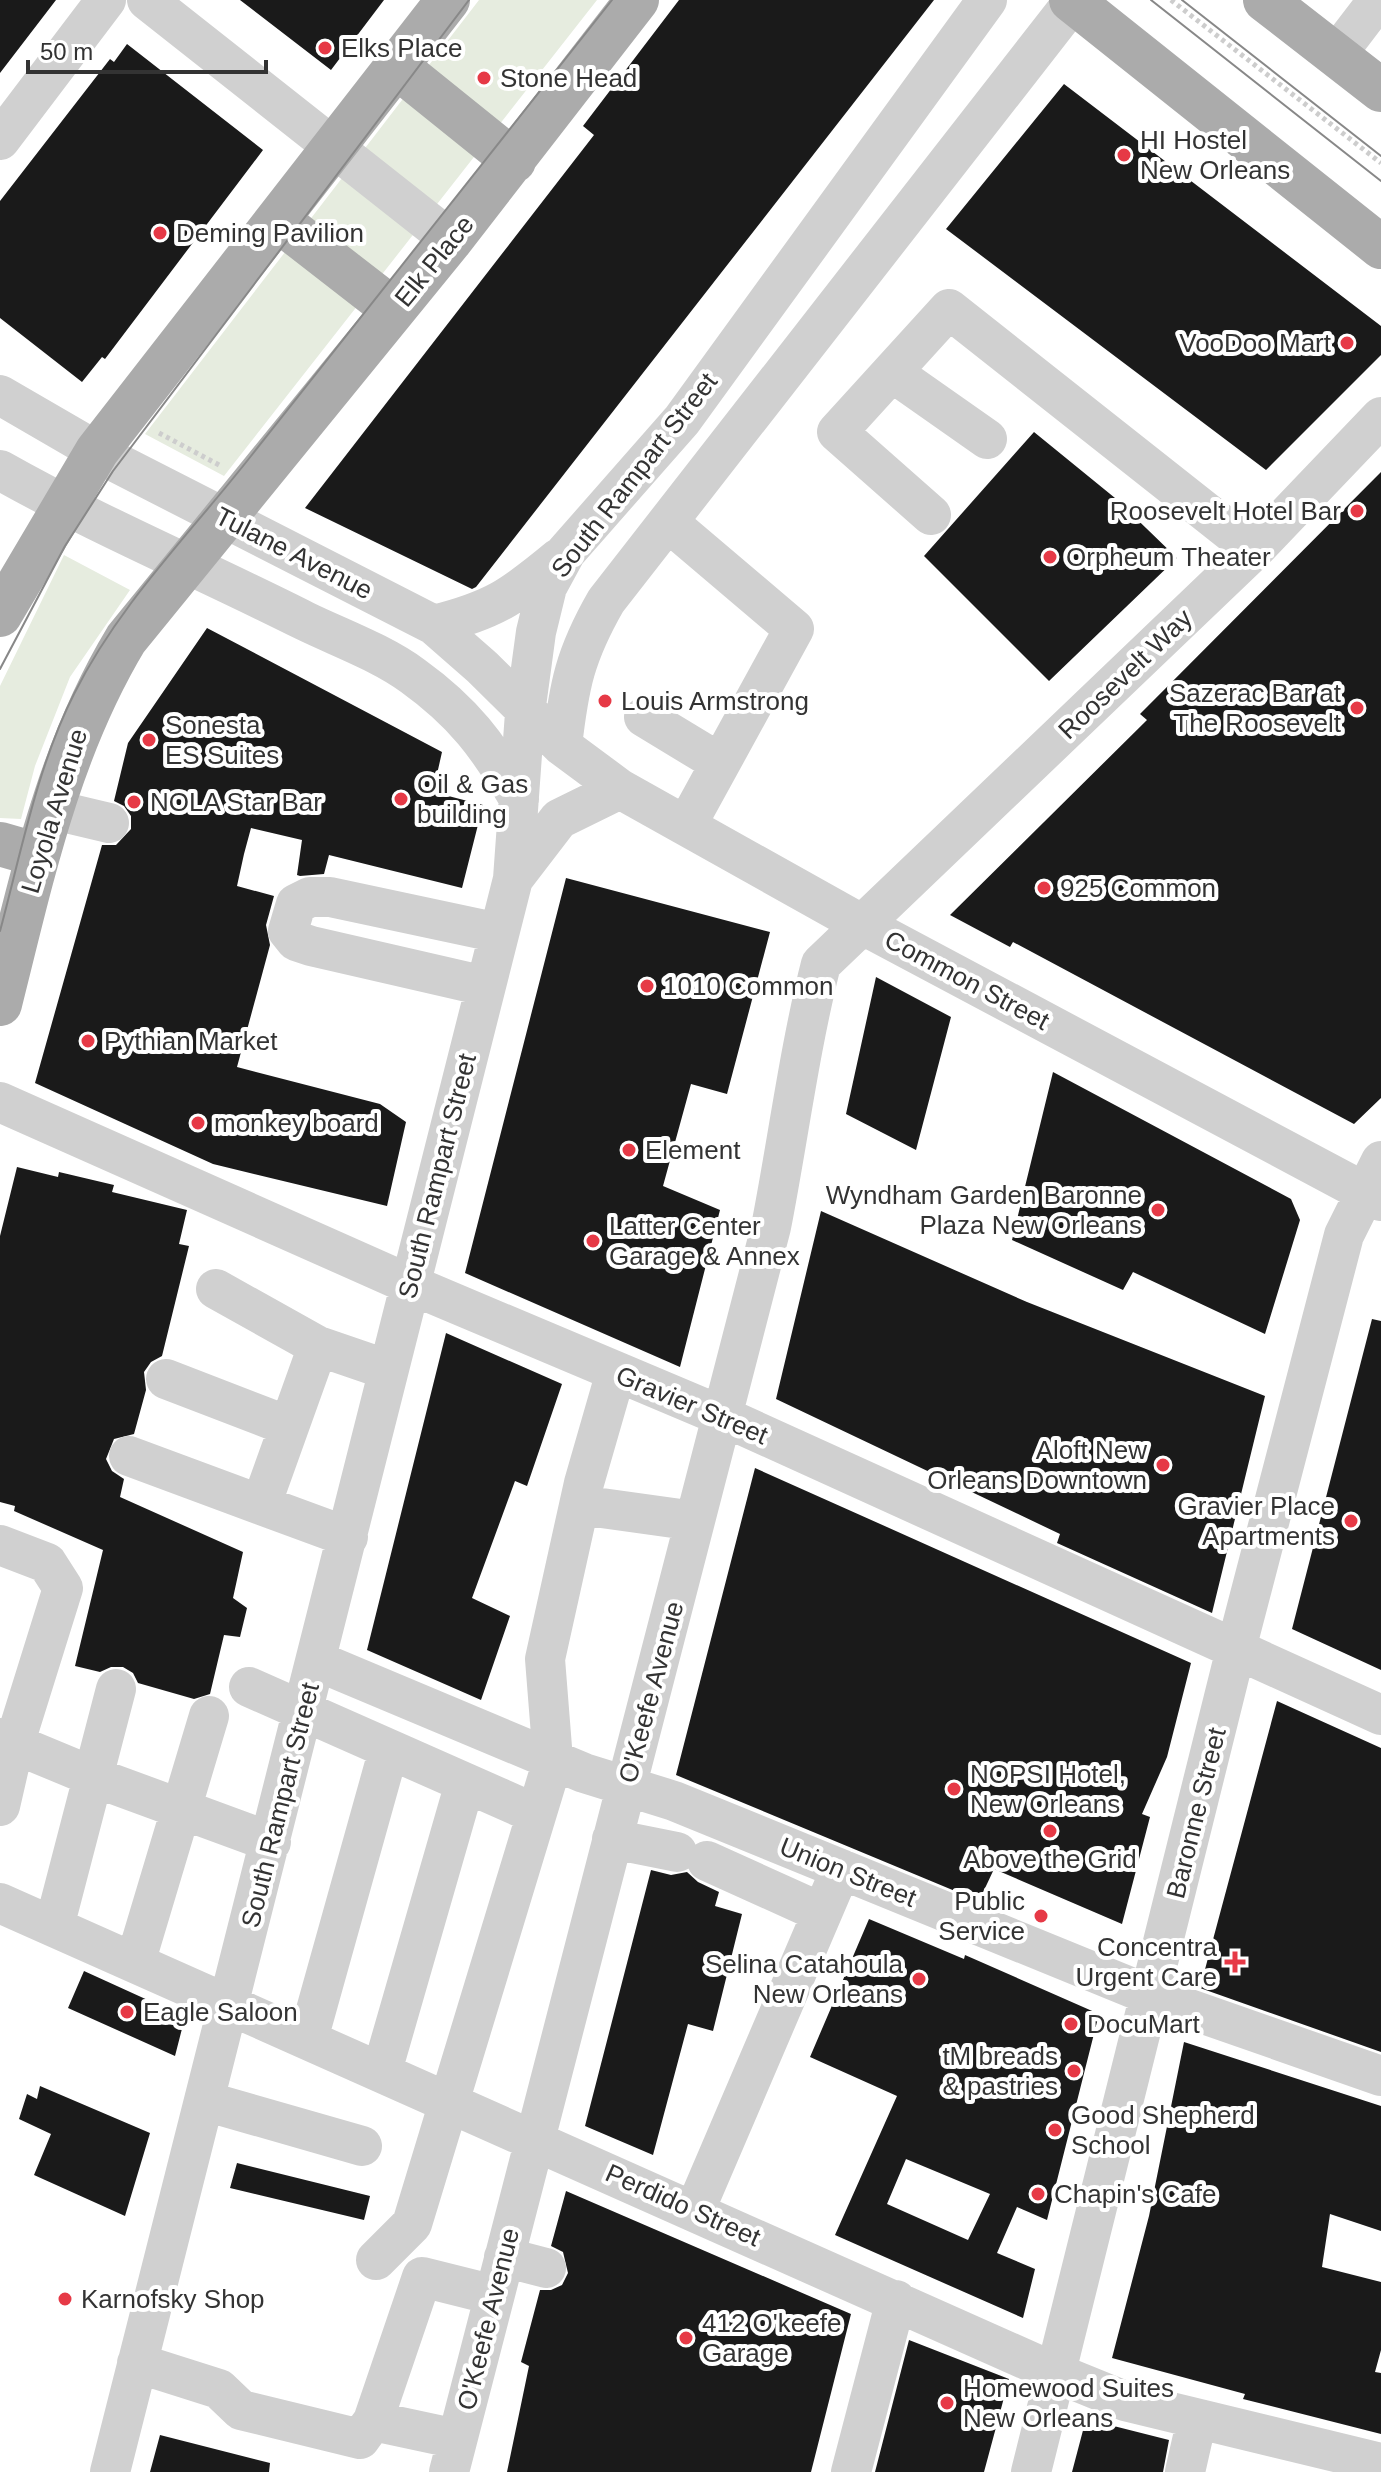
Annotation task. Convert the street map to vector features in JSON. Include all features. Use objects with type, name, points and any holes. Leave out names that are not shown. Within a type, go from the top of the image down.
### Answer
[{"type":"main road","points":[[0,615],[97,451],[448,0]]},
{"type":"main road","name":"Elk Place","points":[[226,518],[514,161],[637,0]]},
{"type":"main road","points":[[1265,0],[1381,90]]},
{"type":"main road","points":[[1073,1],[1381,247]]},
{"type":"main road","points":[[396,66],[514,161]]},
{"type":"main road","points":[[278,220],[394,310]]},
{"type":"main road","name":"Loyola Avenue","points":[[0,1004],[19,850],[50,809],[75,734],[126,639],[226,518]]},
{"type":"street","points":[[0,140],[106,0]]},
{"type":"street","points":[[147,0],[451,240]]},
{"type":"street","name":"South Rampart Street","points":[[110,2472],[513,879],[525,713],[536,632],[547,587],[566,552],[682,420],[987,0]]},
{"type":"street","points":[[1336,55],[1378,0]]},
{"type":"street","points":[[562,746],[568,687],[582,643],[606,601],[1073,1]]},
{"type":"street","points":[[831,214],[873,255]]},
{"type":"street","points":[[931,515],[837,432],[949,309],[1254,550]]},
{"type":"street","points":[[893,373],[987,439]]},
{"type":"street","name":"Tulane Avenue","points":[[0,395],[97,451],[434,625],[482,667],[525,713],[562,746]]},
{"type":"street","name":"Roosevelt Way","points":[[863,925],[1254,550],[1381,417]]},
{"type":"street","points":[[682,420],[720,455]]},
{"type":"street","points":[[0,470],[64,506],[189,563],[411,674],[457,712],[484,741],[519,799]]},
{"type":"street","points":[[668,522],[794,629],[686,826]]},
{"type":"street","points":[[434,625],[481,613],[516,593],[566,552]]},
{"type":"street","points":[[644,717],[720,763]]},
{"type":"street","name":"Common Street","points":[[562,746],[620,789],[863,925],[1375,1185]]},
{"type":"street","points":[[513,879],[559,819],[620,789]]},
{"type":"street","points":[[50,809],[109,823]]},
{"type":"street","points":[[485,986],[311,946],[296,941],[288,931],[296,904],[310,897],[330,897],[499,933]]},
{"type":"street","name":"O'Keefe Avenue","points":[[453,2456],[771,1227],[793,1113],[804,1028],[821,964],[863,925]]},
{"type":"street","name":"Gravier Street","points":[[0,1102],[409,1284],[722,1416],[1381,1715]]},
{"type":"street","name":"Baronne Street","points":[[1031,2472],[1236,1649],[1344,1235],[1375,1185]]},
{"type":"street","points":[[216,1289],[318,1346],[388,1370]]},
{"type":"street","points":[[261,1505],[318,1346]]},
{"type":"street","points":[[376,2260],[412,2224],[553,1760],[545,1659],[580,1505],[616,1372]]},
{"type":"street","points":[[166,1379],[288,1426]]},
{"type":"street","points":[[129,1456],[348,1537]]},
{"type":"street","points":[[580,1505],[695,1521]]},
{"type":"street","points":[[0,1545],[47,1563],[63,1588],[7,1742],[0,1806]]},
{"type":"street","name":"Union Street","points":[[317,1661],[553,1760],[674,1801],[1152,1996],[1381,2076]]},
{"type":"street","points":[[249,1687],[536,1814]]},
{"type":"street","points":[[54,1927],[116,1689]]},
{"type":"street","points":[[135,1963],[209,1716]]},
{"type":"street","points":[[7,1742],[271,1842]]},
{"type":"street","points":[[308,2039],[389,1749]]},
{"type":"street","points":[[382,2071],[465,1783]]},
{"type":"street","points":[[612,1839],[692,1857],[822,1913]]},
{"type":"street","points":[[695,2210],[841,1869]]},
{"type":"street","name":"Perdido Street","points":[[2,1911],[54,1927],[1125,2401],[1381,2463]]},
{"type":"street","points":[[205,2101],[362,2146]]},
{"type":"street","points":[[506,2249],[548,2260]]},
{"type":"street","points":[[137,2363],[219,2389],[241,2410],[360,2439],[373,2421],[422,2277],[494,2295]]},
{"type":"street","points":[[851,2472],[896,2300]]},
{"type":"street","points":[[1185,2472],[1197,2419]]},
{"type":"street","points":[[373,2421],[453,2456]]},
{"type":"path","points":[[1171,0],[1381,163]]},
{"type":"path","points":[[158,432],[225,469]]},
{"type":"shaded area","points":[[479,0],[597,0],[224,476],[145,434]]},
{"type":"shaded area","points":[[64,555],[130,590],[70,677],[35,766],[21,819],[0,818],[0,686]]},
{"type":"building","points":[[0,0],[56,0],[0,73]]},
{"type":"building","name":"Elks Place","points":[[240,0],[384,0],[331,70]]},
{"type":"building","points":[[679,0],[934,0],[476,587],[472,589],[305,508],[594,135],[583,126]]},
{"type":"building","name":"Deming Pavilion","points":[[127,44],[263,150],[105,359],[102,357],[82,382],[0,318],[0,201],[110,59],[114,62]]},
{"type":"building","points":[[1064,84],[1381,326],[1381,355],[1266,470],[946,229]]},
{"type":"building","name":"Orpheum Theater","points":[[1034,432],[1115,498],[1177,558],[1049,681],[924,556]]},
{"type":"building","points":[[1381,472],[1381,1098],[1354,1124],[1013,942],[1010,947],[950,915],[1147,720],[1140,714]]},
{"type":"building","points":[[207,628],[442,752],[433,792],[483,805],[462,888],[329,855],[324,874],[300,876],[297,875],[302,840],[251,828],[244,854],[237,886],[274,896],[266,925],[270,945],[237,1067],[380,1104],[406,1122],[387,1206],[213,1164],[35,1083],[102,845],[116,845],[131,829],[131,816],[124,806],[114,801],[128,743]]},
{"type":"building","points":[[566,878],[770,932],[727,1094],[691,1084],[663,1186],[720,1210],[680,1367],[465,1273]]},
{"type":"building","points":[[876,977],[951,1017],[916,1150],[846,1114]]},
{"type":"building","name":"Wyndham Garden Baronne Plaza New Orleans","points":[[1053,1072],[1291,1199],[1300,1220],[1265,1334],[1133,1272],[1123,1290],[1012,1240]]},
{"type":"building","points":[[17,1167],[58,1177],[59,1172],[114,1185],[112,1192],[187,1210],[179,1244],[189,1246],[162,1356],[151,1362],[144,1372],[146,1390],[134,1434],[114,1439],[106,1459],[112,1471],[124,1479],[120,1497],[243,1552],[233,1598],[247,1608],[240,1637],[224,1635],[210,1694],[194,1699],[138,1683],[133,1673],[123,1667],[111,1667],[100,1672],[75,1666],[103,1550],[14,1511],[15,1506],[0,1502],[0,1236]]},
{"type":"building","points":[[821,1211],[1027,1302],[1265,1396],[1212,1613],[1057,1543],[1060,1534],[776,1399]]},
{"type":"building","name":"Gravier Place Apartments","points":[[1372,1319],[1381,1321],[1381,1670],[1292,1629]]},
{"type":"building","points":[[446,1333],[562,1384],[527,1486],[515,1481],[472,1598],[510,1616],[481,1700],[367,1650]]},
{"type":"building","points":[[755,1468],[1191,1663],[1167,1757],[1142,1814],[1150,1817],[1122,1924],[994,1869],[979,1901],[676,1775]]},
{"type":"building","points":[[1277,1701],[1381,1748],[1381,2052],[1200,1988]]},
{"type":"building","points":[[651,1870],[671,1875],[687,1872],[698,1882],[719,1892],[715,1906],[742,1914],[713,2031],[688,2024],[653,2155],[585,2126]]},
{"type":"building","points":[[869,1919],[964,1959],[965,1955],[1099,2014],[1047,2220],[1017,2207],[997,2253],[1035,2269],[1023,2318],[835,2235],[897,2096],[810,2057]],"holes":[[[906,2159],[990,2194],[968,2240],[887,2204]]]},
{"type":"building","name":"Eagle Saloon","points":[[84,1971],[185,2017],[175,2056],[68,2008]]},
{"type":"building","points":[[1184,2042],[1381,2106],[1381,2231],[1330,2214],[1322,2267],[1381,2282],[1381,2350],[1375,2372],[1381,2373],[1381,2434],[1243,2399],[1245,2394],[1112,2358],[1149,2216]]},
{"type":"building","points":[[40,2086],[150,2133],[125,2216],[34,2175],[51,2134],[19,2119],[27,2094],[37,2099]]},
{"type":"building","points":[[237,2163],[370,2196],[364,2220],[230,2188]]},
{"type":"building","name":"412 O'keefe Garage","points":[[566,2191],[851,2314],[811,2472],[507,2472],[529,2366],[521,2362],[540,2290],[551,2290],[562,2285],[568,2273],[563,2252],[551,2246]]},
{"type":"building","name":"Homewood Suites New Orleans","points":[[909,2340],[1009,2379],[984,2472],[875,2472]]},
{"type":"building","points":[[1086,2419],[1169,2440],[1163,2472],[1072,2472]]},
{"type":"building","points":[[160,2435],[270,2463],[269,2472],[150,2472]]},
{"type":"tram line","points":[[0,669],[65,546],[113,471],[469,0]]},
{"type":"tram line","points":[[0,931],[50,751],[74,694],[112,630],[612,0]]},
{"type":"tram line","points":[[1151,0],[1381,181]]},
{"type":"tram line","points":[[1182,0],[1381,156]]},
{"type":"place","name":"Elks Place","points":[[325,48]]},
{"type":"place","name":"Stone Head","points":[[484,78]]},
{"type":"place","name":"HI Hostel New Orleans","points":[[1124,155]]},
{"type":"place","name":"Deming Pavilion","points":[[160,233]]},
{"type":"place","name":"VooDoo Mart","points":[[1347,343]]},
{"type":"place","name":"Roosevelt Hotel Bar","points":[[1357,511]]},
{"type":"place","name":"Orpheum Theater","points":[[1050,557]]},
{"type":"place","name":"Louis Armstrong","points":[[605,701]]},
{"type":"place","name":"Sazerac Bar at The Roosevelt","points":[[1357,708]]},
{"type":"place","name":"Sonesta ES Suites","points":[[149,740]]},
{"type":"place","name":"Oil & Gas building","points":[[401,799]]},
{"type":"place","name":"NOLA Star Bar","points":[[134,802]]},
{"type":"place","name":"925 Common","points":[[1044,888]]},
{"type":"place","name":"1010 Common","points":[[647,986]]},
{"type":"place","name":"Pythian Market","points":[[88,1041]]},
{"type":"place","name":"monkey board","points":[[198,1123]]},
{"type":"place","name":"Element","points":[[629,1150]]},
{"type":"place","name":"Wyndham Garden Baronne Plaza New Orleans","points":[[1158,1210]]},
{"type":"place","name":"Latter Center Garage & Annex","points":[[593,1241]]},
{"type":"place","name":"Aloft New Orleans Downtown","points":[[1163,1465]]},
{"type":"place","name":"Gravier Place Apartments","points":[[1351,1521]]},
{"type":"place","name":"NOPSI Hotel, New Orleans","points":[[954,1789]]},
{"type":"place","name":"Above the Grid","points":[[1050,1831]]},
{"type":"place","name":"Public Service","points":[[1041,1916]]},
{"type":"place","name":"Concentra Urgent Care","points":[[1235,1962]]},
{"type":"place","name":"Selina Catahoula New Orleans","points":[[919,1979]]},
{"type":"place","name":"Eagle Saloon","points":[[127,2012]]},
{"type":"place","name":"DocuMart","points":[[1071,2024]]},
{"type":"place","name":"tM breads & pastries","points":[[1074,2071]]},
{"type":"place","name":"Good Shepherd School","points":[[1055,2130]]},
{"type":"place","name":"Chapin's Cafe","points":[[1038,2194]]},
{"type":"place","name":"Karnofsky Shop","points":[[65,2299]]},
{"type":"place","name":"412 O'keefe Garage","points":[[686,2338]]},
{"type":"place","name":"Homewood Suites New Orleans","points":[[947,2403]]}]
